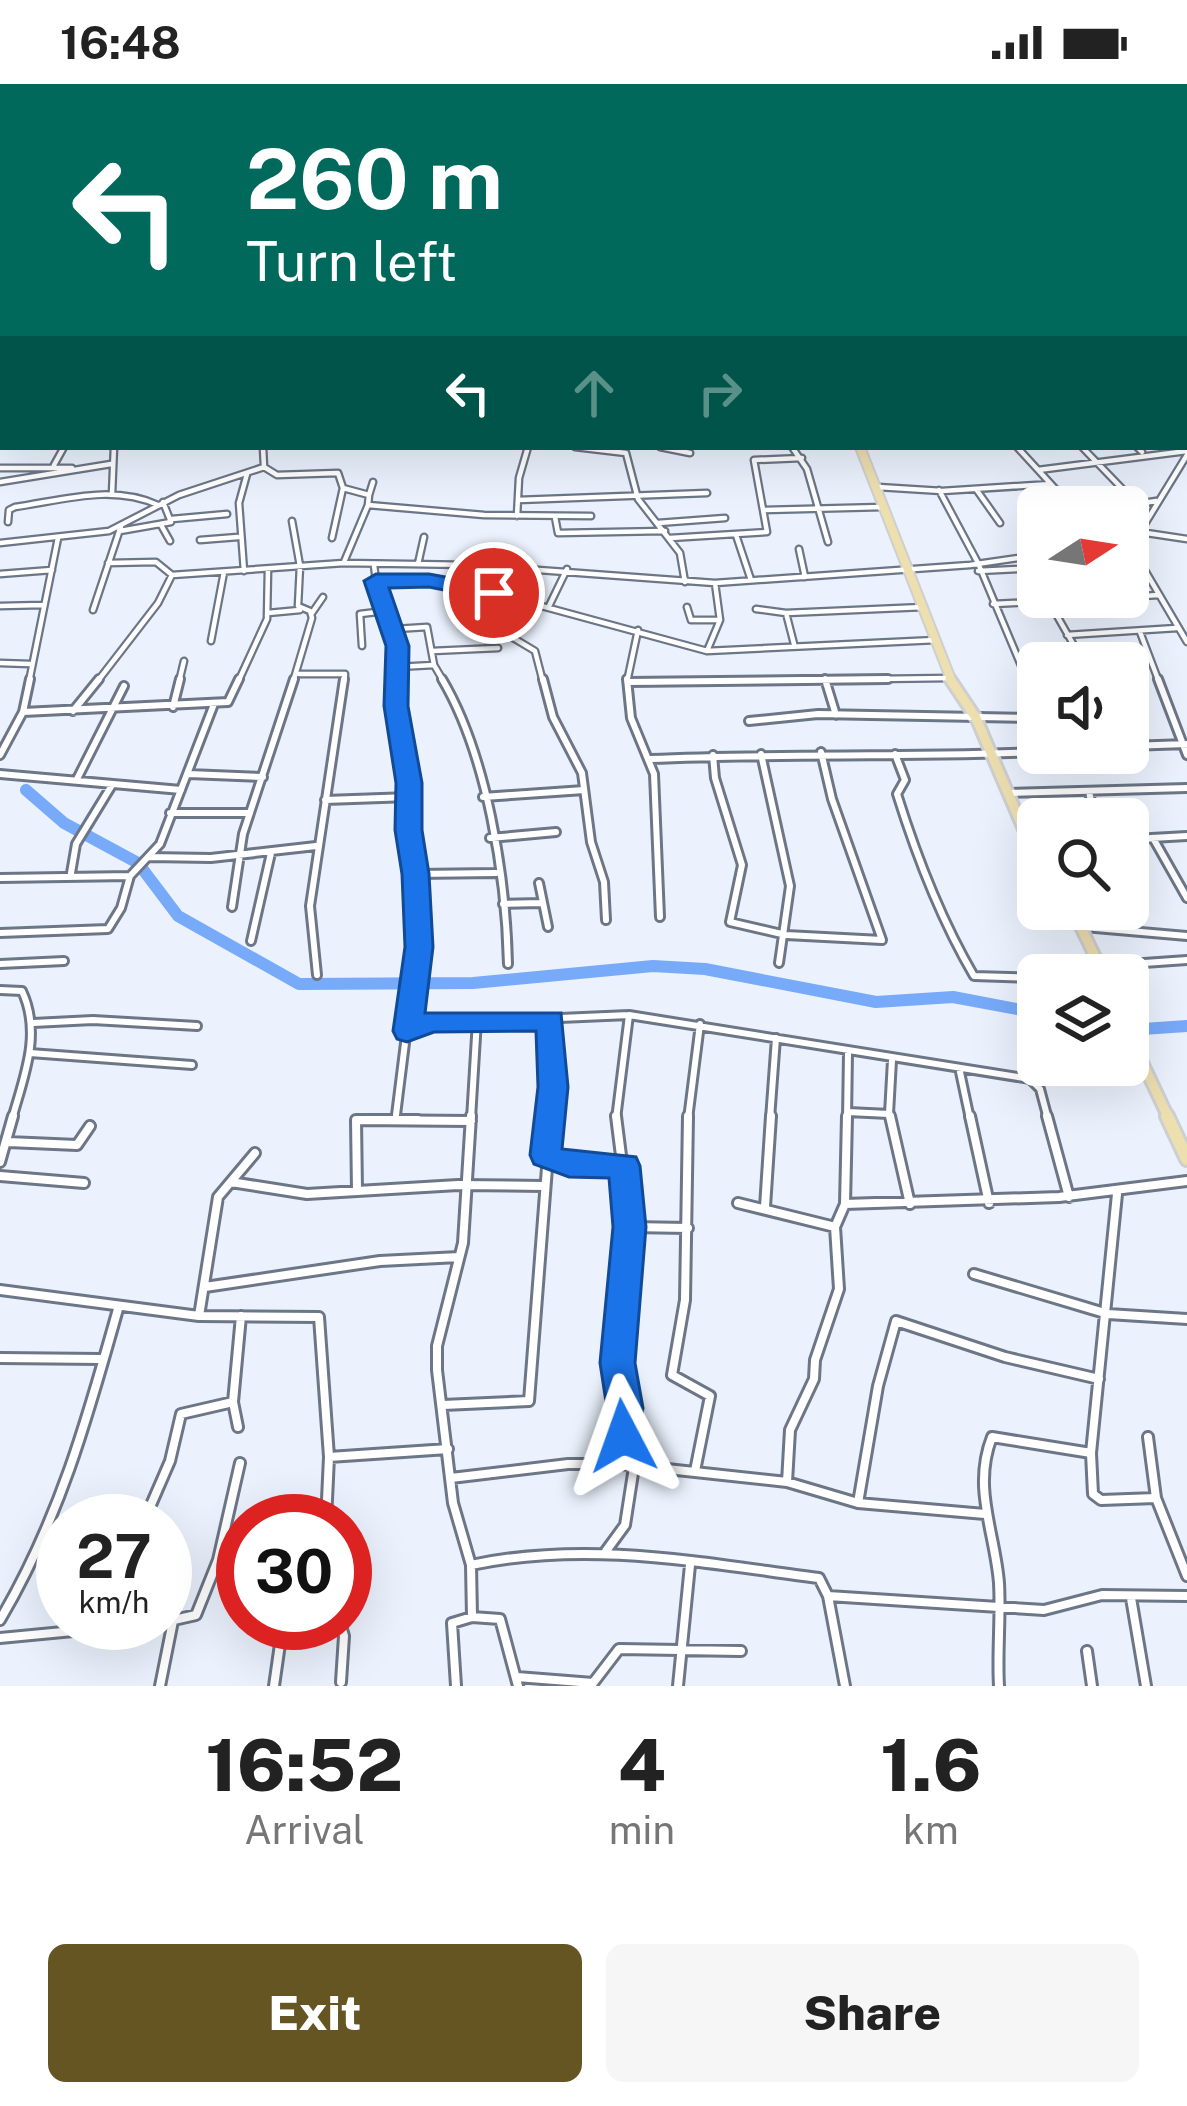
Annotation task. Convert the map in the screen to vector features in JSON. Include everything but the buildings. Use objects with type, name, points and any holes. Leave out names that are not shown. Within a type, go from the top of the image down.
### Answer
[{"type":"main road","points":[[861,450],[950,678],[976,718],[1017,815]]},
{"type":"main road","points":[[1149,1080],[1187,1159]]},
{"type":"street","points":[[54,465],[60,450]]},
{"type":"street","points":[[112,494],[113,450]]},
{"type":"street","points":[[263,450],[266,472],[277,476],[338,473],[343,488],[332,538]]},
{"type":"street","points":[[517,516],[527,450]]},
{"type":"street","points":[[600,450],[626,453],[638,499],[667,534],[685,567],[685,582]]},
{"type":"street","points":[[674,450],[689,453]]},
{"type":"street","points":[[795,450],[802,458],[828,542]]},
{"type":"street","points":[[1020,450],[1051,484]]},
{"type":"street","points":[[1085,450],[1119,486]]},
{"type":"street","points":[[1038,470],[1187,453]]},
{"type":"street","points":[[1149,518],[1187,453]]},
{"type":"street","points":[[555,517],[558,533],[767,532],[754,460],[802,458]]},
{"type":"street","points":[[0,468],[111,464]]},
{"type":"street","points":[[93,610],[121,529],[160,503],[264,467]]},
{"type":"street","points":[[0,482],[66,474],[76,468]]},
{"type":"street","points":[[244,571],[238,503],[247,475]]},
{"type":"street","points":[[344,563],[373,482]]},
{"type":"street","points":[[878,487],[939,490],[1051,484]]},
{"type":"street","points":[[343,488],[369,495]]},
{"type":"street","points":[[976,489],[1000,523]]},
{"type":"street","points":[[939,490],[1017,658]]},
{"type":"street","points":[[518,500],[707,493]]},
{"type":"street","points":[[8,522],[9,510],[15,507],[112,494],[146,497],[160,503],[172,519]]},
{"type":"street","points":[[1149,502],[1159,501]]},
{"type":"street","points":[[368,505],[517,516],[591,516]]},
{"type":"street","points":[[764,510],[886,507]]},
{"type":"street","points":[[0,543],[226,514]]},
{"type":"street","points":[[658,523],[725,518]]},
{"type":"street","points":[[292,521],[301,566],[299,610]]},
{"type":"street","points":[[161,525],[170,541]]},
{"type":"street","points":[[1149,533],[1187,539]]},
{"type":"street","points":[[736,535],[752,580]]},
{"type":"street","points":[[200,540],[238,537]]},
{"type":"street","points":[[0,755],[23,712],[58,538]]},
{"type":"street","points":[[418,565],[424,538]]},
{"type":"street","points":[[799,549],[805,577]]},
{"type":"street","points":[[978,567],[1017,559]]},
{"type":"street","points":[[108,563],[156,562],[172,575],[344,563],[567,569],[715,583],[909,569],[1017,568]]},
{"type":"street","points":[[374,565],[385,611],[395,629],[396,706],[410,797],[419,947],[396,1115]]},
{"type":"street","points":[[23,712],[173,707],[232,700],[268,613],[268,569]]},
{"type":"street","points":[[549,606],[567,569]]},
{"type":"street","points":[[0,574],[52,570]]},
{"type":"street","points":[[212,641],[224,572]]},
{"type":"street","points":[[73,710],[136,628],[165,600],[172,575]]},
{"type":"street","points":[[1149,579],[1187,642]]},
{"type":"street","points":[[376,581],[429,581],[508,596],[706,651],[936,640]]},
{"type":"street","points":[[706,651],[720,620],[715,583]]},
{"type":"street","points":[[508,596],[510,637],[535,651],[553,717],[582,773],[591,842],[604,882],[606,920]]},
{"type":"street","points":[[1149,596],[1158,596]]},
{"type":"street","points":[[232,908],[236,855],[299,674],[312,613],[323,597]]},
{"type":"street","points":[[993,604],[1017,602]]},
{"type":"street","points":[[0,606],[43,605]]},
{"type":"street","points":[[687,607],[691,620],[720,620]]},
{"type":"street","points":[[756,609],[786,613],[924,607]]},
{"type":"street","points":[[362,646],[360,614],[385,611]]},
{"type":"street","points":[[268,613],[312,613]]},
{"type":"street","points":[[786,613],[794,644]]},
{"type":"street","points":[[1058,618],[1071,642]]},
{"type":"street","points":[[395,629],[427,627],[434,665],[469,731],[503,904],[508,964]]},
{"type":"street","points":[[1067,635],[1178,628]]},
{"type":"street","points":[[638,630],[624,659],[635,730],[650,759],[658,822],[654,880],[660,917]]},
{"type":"street","points":[[1140,632],[1187,755]]},
{"type":"street","points":[[432,651],[498,648]]},
{"type":"street","points":[[173,707],[184,661]]},
{"type":"street","points":[[0,663],[30,664]]},
{"type":"street","points":[[397,668],[434,665]]},
{"type":"street","points":[[299,674],[345,674],[336,759],[316,846],[310,906],[317,975]]},
{"type":"street","points":[[628,682],[950,678]]},
{"type":"street","points":[[825,679],[836,715]]},
{"type":"street","points":[[77,779],[124,686]]},
{"type":"street","points":[[0,933],[108,929],[121,908],[130,876],[160,844],[214,704]]},
{"type":"street","points":[[749,721],[836,715],[1017,718]]},
{"type":"street","points":[[1149,745],[1185,744]]},
{"type":"street","points":[[650,759],[820,752],[1017,753]]},
{"type":"street","points":[[713,755],[715,778],[742,865],[728,920],[735,926],[785,935],[884,938],[849,852],[820,752]]},
{"type":"street","points":[[761,754],[790,886],[779,963]]},
{"type":"street","points":[[895,754],[905,780],[897,794],[941,920],[977,978],[1017,978]]},
{"type":"street","points":[[0,773],[181,790]]},
{"type":"street","points":[[188,774],[263,776]]},
{"type":"street","points":[[71,873],[80,838],[112,785]]},
{"type":"street","points":[[1008,794],[1187,788]]},
{"type":"street","points":[[483,796],[584,790]]},
{"type":"street","points":[[1089,791],[1090,798]]},
{"type":"street","points":[[325,800],[410,797]]},
{"type":"street","points":[[170,813],[250,813]]},
{"type":"street","points":[[490,838],[556,832]]},
{"type":"street","points":[[1149,838],[1187,836]]},
{"type":"street","points":[[1153,838],[1187,898]]},
{"type":"street","points":[[149,856],[271,853],[316,846]]},
{"type":"street","points":[[251,941],[271,853]]},
{"type":"street","points":[[0,878],[71,873],[130,876]]},
{"type":"street","points":[[416,874],[496,873]]},
{"type":"street","points":[[539,883],[548,927]]},
{"type":"street","points":[[503,904],[541,903]]},
{"type":"street","points":[[1118,930],[1187,936]]},
{"type":"street","points":[[1149,965],[1187,960]]},
{"type":"street","points":[[0,964],[64,961]]},
{"type":"street","points":[[0,990],[22,991],[33,1023],[30,1053],[0,1162]]},
{"type":"street","points":[[407,1031],[431,1022],[629,1015],[1037,1083],[1070,1197]]},
{"type":"street","points":[[621,1464],[625,1408],[617,1363],[630,1227],[616,1117],[629,1015]]},
{"type":"street","points":[[33,1023],[93,1020],[197,1026]]},
{"type":"street","points":[[472,1617],[471,1565],[453,1503],[437,1346],[459,1257],[469,1185],[477,1020]]},
{"type":"street","points":[[442,1405],[529,1401],[544,1257],[545,1155],[553,1087],[550,1021]]},
{"type":"street","points":[[695,1472],[710,1396],[673,1375],[685,1300],[686,1135],[700,1024]]},
{"type":"street","points":[[764,1207],[769,1066],[776,1037]]},
{"type":"street","points":[[30,1053],[192,1065]]},
{"type":"street","points":[[787,1482],[790,1430],[814,1379],[814,1360],[839,1288],[835,1227],[845,1204],[848,1053]]},
{"type":"street","points":[[892,1060],[889,1114],[910,1204]]},
{"type":"street","points":[[960,1071],[988,1203]]},
{"type":"street","points":[[848,1112],[889,1114]]},
{"type":"street","points":[[357,1190],[356,1120],[396,1115],[433,1122],[471,1121]]},
{"type":"street","points":[[8,1142],[77,1145],[90,1126]]},
{"type":"street","points":[[199,1316],[218,1197],[255,1153]]},
{"type":"street","points":[[545,1155],[569,1164],[624,1166]]},
{"type":"street","points":[[547,1172],[569,1164]]},
{"type":"street","points":[[0,1176],[84,1183]]},
{"type":"street","points":[[845,1204],[988,1203],[1117,1194],[1187,1180]]},
{"type":"street","points":[[231,1182],[308,1194],[544,1186]]},
{"type":"street","points":[[1117,1194],[1091,1453],[1093,1494],[1101,1500],[1156,1498]]},
{"type":"street","points":[[738,1203],[835,1227]]},
{"type":"street","points":[[630,1227],[688,1228]]},
{"type":"street","points":[[205,1287],[380,1261],[459,1257]]},
{"type":"street","points":[[974,1274],[1108,1314],[1187,1319]]},
{"type":"street","points":[[0,1290],[97,1299],[118,1309],[199,1316],[319,1316],[327,1494]]},
{"type":"street","points":[[0,1620],[27,1574],[75,1464],[118,1309]]},
{"type":"street","points":[[238,1426],[233,1402],[242,1316]]},
{"type":"street","points":[[858,1503],[878,1386],[896,1321],[1006,1357],[1099,1379]]},
{"type":"street","points":[[0,1358],[101,1359]]},
{"type":"street","points":[[156,1494],[170,1461],[181,1414],[233,1402]]},
{"type":"street","points":[[999,1686],[995,1616],[999,1606],[985,1514],[985,1450],[992,1437],[1091,1453]]},
{"type":"street","points":[[1148,1437],[1156,1498],[1187,1576]]},
{"type":"street","points":[[329,1457],[448,1449]]},
{"type":"street","points":[[192,1616],[202,1602],[225,1537],[240,1463]]},
{"type":"street","points":[[451,1478],[568,1464],[621,1464],[787,1482],[858,1503],[985,1514]]},
{"type":"street","points":[[606,1550],[617,1544],[625,1528],[634,1467]]},
{"type":"street","points":[[471,1565],[527,1553],[606,1550],[819,1578],[828,1596],[844,1686]]},
{"type":"street","points":[[678,1686],[691,1564]]},
{"type":"street","points":[[828,1596],[1044,1610],[1102,1595],[1187,1596]]},
{"type":"street","points":[[1131,1598],[1146,1686]]},
{"type":"street","points":[[457,1686],[452,1623],[472,1617],[500,1619],[518,1682],[593,1683],[620,1649],[741,1651]]},
{"type":"street","points":[[0,1637],[36,1633]]},
{"type":"street","points":[[160,1686],[163,1650]]},
{"type":"street","points":[[274,1686],[279,1650]]},
{"type":"street","points":[[341,1682],[343,1650]]},
{"type":"street","points":[[1087,1652],[1092,1686]]},
{"type":"waterway","points":[[26,790],[64,823],[138,863],[178,916],[299,984],[473,983],[653,966],[705,969],[876,1002],[953,997],[1017,1009]]},
{"type":"waterway","points":[[1149,1029],[1187,1026]]},
{"type":"route","points":[[494,593],[429,581],[376,581],[377,597],[395,629],[398,646],[394,688],[409,783],[410,848],[416,874],[419,947],[407,1031],[431,1022],[550,1021],[553,1087],[545,1155],[569,1164],[624,1166],[630,1227],[617,1363],[625,1408],[623,1436]]}]
